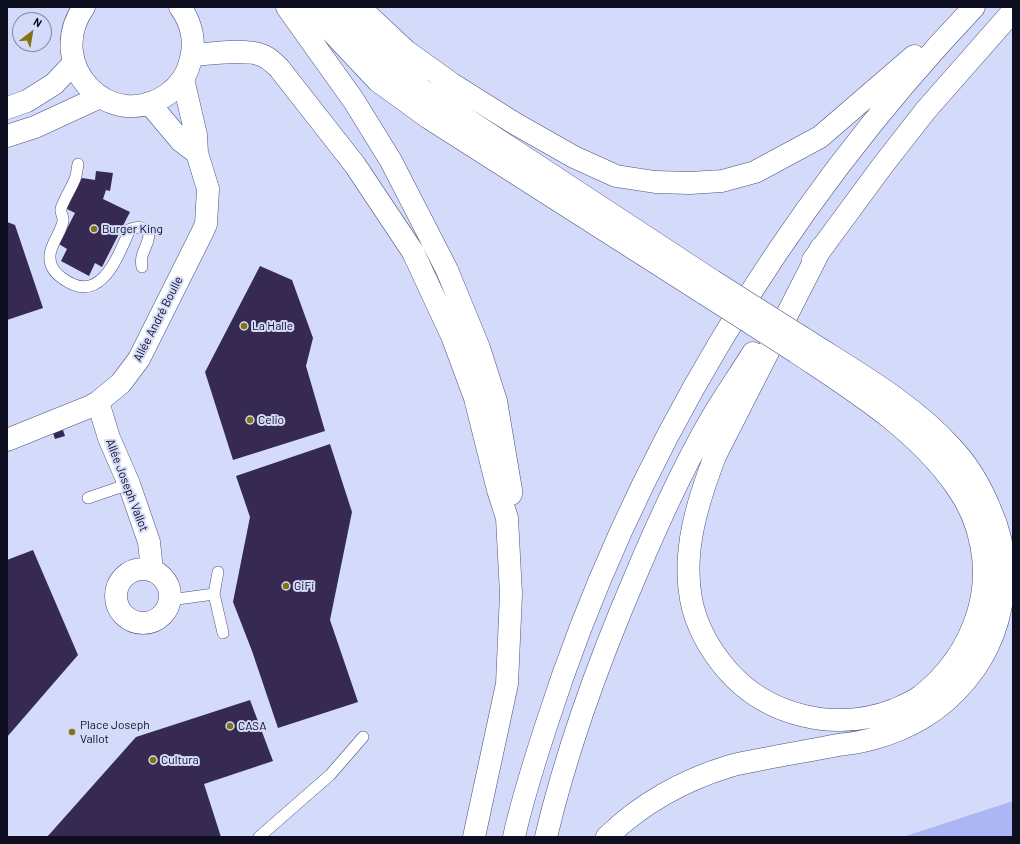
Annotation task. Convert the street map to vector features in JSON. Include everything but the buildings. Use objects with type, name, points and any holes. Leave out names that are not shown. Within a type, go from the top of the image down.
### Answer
[{"type":"main road","points":[[84,7],[76,20],[72,34],[71,49],[74,63],[84,82],[100,97],[111,102],[136,106],[162,98],[183,80],[189,68],[192,56],[193,40],[184,9]]},
{"type":"main road","points":[[287,7],[354,101],[387,154],[446,270],[479,348],[496,401],[511,490],[507,518],[511,594],[507,684],[474,837]]},
{"type":"main road","points":[[312,7],[331,31],[378,81],[429,118],[709,288],[799,345],[884,390],[935,430],[953,449],[983,493],[994,518],[1002,545],[1004,567],[1004,590],[1000,614],[994,634],[985,653],[958,690],[944,703],[908,726],[888,735],[870,740],[733,765],[704,775],[656,798],[636,811],[607,837]]},
{"type":"main road","points":[[333,7],[342,18],[376,51],[422,90],[495,139],[592,200],[709,288]]},
{"type":"main road","points":[[359,7],[406,51],[452,84],[514,123],[574,157],[616,176],[654,182],[690,183],[722,181],[755,172],[820,137],[972,7]]},
{"type":"main road","points":[[514,837],[543,734],[582,622],[612,550],[646,479],[699,377],[754,289],[811,204],[850,151],[901,88],[972,7]]},
{"type":"main road","points":[[546,837],[567,760],[592,684],[621,608],[682,474],[717,410],[821,248],[926,110],[1013,11]]},
{"type":"main road","points":[[192,56],[232,52],[258,54],[270,59],[280,68],[355,165],[413,252],[452,336],[475,398],[498,490],[507,518]]},
{"type":"main road","points":[[7,108],[28,101],[54,84],[74,63]]},
{"type":"main road","name":"Allée André Boulle","points":[[7,440],[89,407],[98,402],[121,383],[140,359],[206,224],[208,190],[197,154],[196,135],[183,80]]},
{"type":"main road","points":[[7,136],[35,127],[100,97]]},
{"type":"main road","points":[[149,103],[181,141],[197,154]]},
{"type":"main road","points":[[799,345],[898,423],[927,450],[957,488],[972,513],[983,555],[984,580],[980,604],[967,642],[957,659],[944,675],[919,697],[893,710],[865,718],[843,721],[807,717],[773,705],[745,688],[732,676],[710,648],[696,616],[691,600],[689,580],[692,534],[703,488],[715,456],[821,248]]},
{"type":"main road","name":"Allée Joseph Vallot","points":[[98,402],[109,438],[129,484],[149,542],[152,570]]},
{"type":"main road","points":[[143,568],[161,574],[167,582],[170,591],[170,600],[167,609],[161,617],[154,622],[138,623],[124,616],[119,609],[116,600],[116,591],[119,582],[125,574],[133,570],[143,568]]},
{"type":"lane","points":[[78,164],[75,179],[61,210],[64,220],[49,256],[55,272],[72,284],[90,286],[99,282],[113,265],[130,229],[139,227],[147,230],[148,233],[147,243],[140,258],[142,266]]},
{"type":"lane","points":[[88,498],[129,484]]},
{"type":"lane","points":[[218,572],[214,594],[224,633]]},
{"type":"lane","points":[[170,600],[214,594]]},
{"type":"lane","points":[[259,837],[330,775],[363,737]]},
{"type":"shaded area","points":[[1013,801],[1013,837],[903,837]]},
{"type":"place","name":"Burger King","points":[[94,229]]},
{"type":"place","name":"La Halle","points":[[244,326]]},
{"type":"place","name":"Celio","points":[[250,420]]},
{"type":"place","name":"GiFi","points":[[286,586]]},
{"type":"place","name":"CASA","points":[[230,726]]},
{"type":"place","name":"Place Joseph Vallot","points":[[72,732]]},
{"type":"place","name":"Cultura","points":[[153,760]]}]
